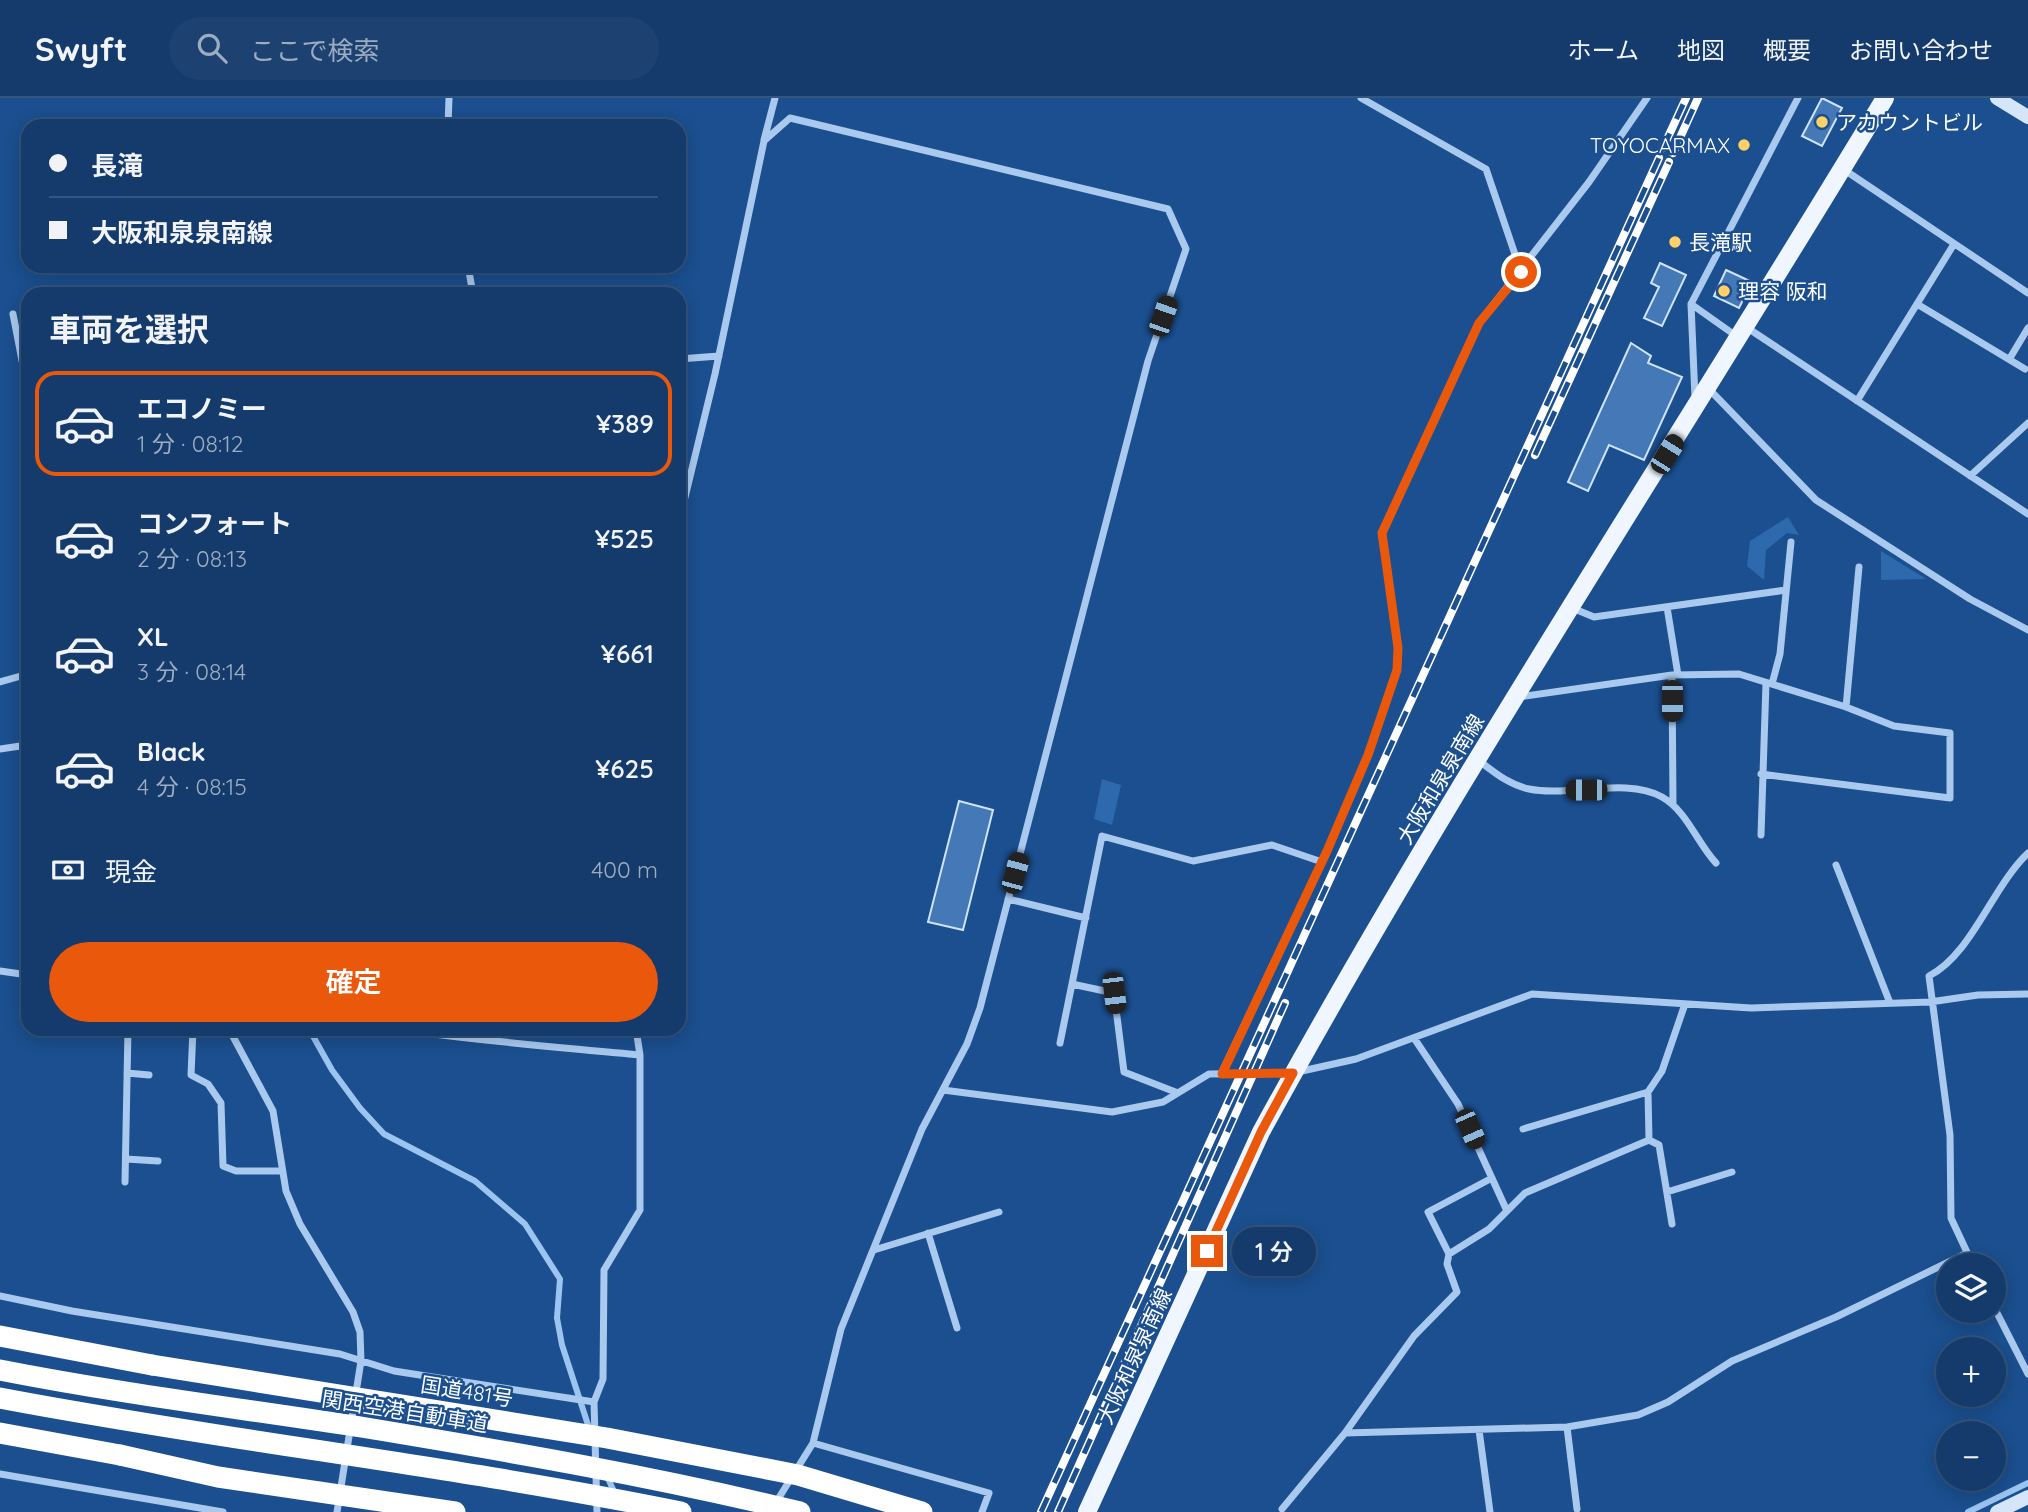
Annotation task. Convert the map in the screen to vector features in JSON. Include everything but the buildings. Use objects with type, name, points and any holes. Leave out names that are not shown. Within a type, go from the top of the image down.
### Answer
[{"type":"highway","name":"国道481号","points":[[0,1336],[152,1365],[607,1438],[798,1475],[922,1512]]},
{"type":"highway","name":"関西空港自動車道","points":[[0,1370],[81,1386],[368,1429],[605,1469],[800,1512]]},
{"type":"highway","points":[[0,1398],[118,1420],[572,1490],[681,1512]]},
{"type":"highway","points":[[0,1433],[120,1455],[218,1477],[455,1512]]},
{"type":"main road","name":"大阪和泉泉南線","points":[[1087,1512],[1261,1132],[1293,1073],[1515,698],[1743,333],[1885,98]]},
{"type":"main road","points":[[1997,98],[2028,117]]},
{"type":"main road","points":[[1997,1512],[2028,1497]]},
{"type":"street","points":[[448,119],[449,98]]},
{"type":"street","points":[[686,493],[775,98]]},
{"type":"street","points":[[1361,98],[1486,169],[1521,272]]},
{"type":"street","points":[[1222,1074],[1322,862],[1368,755],[1397,670],[1398,648],[1382,533],[1479,323],[1521,272],[1647,98]]},
{"type":"street","points":[[1695,409],[1691,304],[1798,98]]},
{"type":"street","points":[[764,141],[790,118],[1168,209],[1186,249],[1148,360],[980,1008],[967,1044],[922,1129],[841,1329],[813,1443],[770,1512]]},
{"type":"street","points":[[1842,169],[2028,293]]},
{"type":"street","points":[[1857,401],[1954,244]]},
{"type":"street","points":[[1691,304],[1857,401],[2028,514]]},
{"type":"street","points":[[1917,304],[2025,369]]},
{"type":"street","points":[[13,314],[21,355]]},
{"type":"street","points":[[2010,358],[2028,328]]},
{"type":"street","points":[[686,358],[719,356]]},
{"type":"street","points":[[1708,388],[1816,500],[1970,599],[2028,630]]},
{"type":"street","points":[[1970,476],[2028,423]]},
{"type":"street","points":[[1761,835],[1761,774],[1769,684],[1780,654],[1791,542]]},
{"type":"street","points":[[1846,707],[1859,567]]},
{"type":"street","points":[[1572,608],[1594,617],[1786,590]]},
{"type":"street","points":[[1667,607],[1675,675],[1673,805]]},
{"type":"street","points":[[1515,698],[1675,675],[1739,674],[1846,707],[1894,726],[1950,733],[1950,799],[1761,774]]},
{"type":"street","points":[[0,682],[21,676]]},
{"type":"street","points":[[0,749],[21,746]]},
{"type":"street","points":[[1478,760],[1510,783],[1530,789],[1641,790],[1661,796],[1673,805],[1702,849],[1716,863]]},
{"type":"street","points":[[1060,1043],[1102,836],[1193,861],[1272,845],[1322,862]]},
{"type":"street","points":[[1967,1253],[1951,1218],[1950,1135],[1930,1002],[1929,976],[1943,968],[1987,909],[2006,877],[2028,853]]},
{"type":"street","points":[[1836,865],[1890,1003]]},
{"type":"street","points":[[1008,899],[1086,918]]},
{"type":"street","points":[[0,971],[21,974]]},
{"type":"street","points":[[1072,984],[1114,993],[1124,1072],[1178,1093]]},
{"type":"street","points":[[943,1090],[1112,1112],[1163,1102],[1209,1074],[1293,1073],[1356,1059],[1532,994],[1751,1008],[1930,1002],[1978,995],[2028,994]]},
{"type":"street","points":[[1649,1140],[1648,1092],[1662,1071],[1685,1004]]},
{"type":"street","points":[[125,1182],[128,1036]]},
{"type":"street","points":[[193,1036],[191,1075],[208,1084],[221,1103],[223,1166],[236,1171],[282,1171]]},
{"type":"street","points":[[233,1036],[273,1111],[286,1191],[300,1224],[353,1312],[360,1332],[361,1361],[338,1512]]},
{"type":"street","points":[[442,1036],[482,1042],[515,1042],[640,1055]]},
{"type":"street","points":[[597,1512],[594,1402],[603,1379],[604,1270],[634,1225],[640,1210],[640,1055],[637,1036]]},
{"type":"street","points":[[1413,1038],[1458,1104],[1507,1211]]},
{"type":"street","points":[[127,1073],[149,1075]]},
{"type":"street","points":[[1523,1129],[1648,1092]]},
{"type":"street","points":[[1449,1254],[1489,1229],[1525,1193],[1649,1140],[1659,1145],[1672,1224]]},
{"type":"street","points":[[126,1159],[158,1161]]},
{"type":"street","points":[[1667,1192],[1732,1172]]},
{"type":"street","points":[[1282,1509],[1345,1433],[1414,1336],[1457,1292],[1447,1264],[1449,1254],[1428,1212],[1492,1178]]},
{"type":"street","points":[[874,1250],[999,1212]]},
{"type":"street","points":[[928,1233],[957,1328]]},
{"type":"street","points":[[1345,1433],[1567,1427],[1638,1415],[1668,1402],[1732,1361],[1836,1317],[1936,1268]]},
{"type":"street","points":[[0,1296],[72,1311],[340,1354],[394,1371],[594,1402]]},
{"type":"street","points":[[2002,1323],[2028,1374]]},
{"type":"street","points":[[1567,1427],[1577,1509]]},
{"type":"street","points":[[1479,1430],[1490,1512]]},
{"type":"street","points":[[813,1443],[989,1493],[982,1512]]},
{"type":"street","points":[[0,1474],[223,1512]]},
{"type":"shaded area","points":[[1788,517],[1799,535],[1787,533],[1766,550],[1764,580],[1747,566],[1750,541]]},
{"type":"shaded area","points":[[1881,551],[1926,579],[1881,580]]},
{"type":"shaded area","points":[[1102,779],[1121,785],[1112,825],[1094,819]]},
{"type":"waterway","points":[[313,1036],[332,1070],[360,1108],[384,1134],[475,1181],[525,1224],[560,1279],[557,1318],[562,1345],[590,1431]]},
{"type":"waterway","points":[[606,1474],[616,1496]]},
{"type":"waterway","points":[[1968,1512],[2028,1483]]},
{"type":"railway","points":[[1663,148],[1686,98]]},
{"type":"railway","points":[[1673,153],[1698,98]]},
{"type":"railway","points":[[1041,1512],[1659,158]]},
{"type":"railway","points":[[1535,455],[1669,162]]},
{"type":"railway","points":[[1058,1512],[1285,1003]]},
{"type":"place","name":"アカウントビル","points":[[1822,122]]},
{"type":"place","name":"TOYOCARMAX","points":[[1744,145]]},
{"type":"place","name":"長滝駅","points":[[1675,242]]},
{"type":"place","name":"理容 阪和","points":[[1724,291]]},
{"type":"route","points":[[1207,1251],[1261,1132],[1293,1073],[1222,1074],[1327,851],[1368,755],[1397,670],[1398,648],[1382,533],[1479,323],[1521,272]]}]
